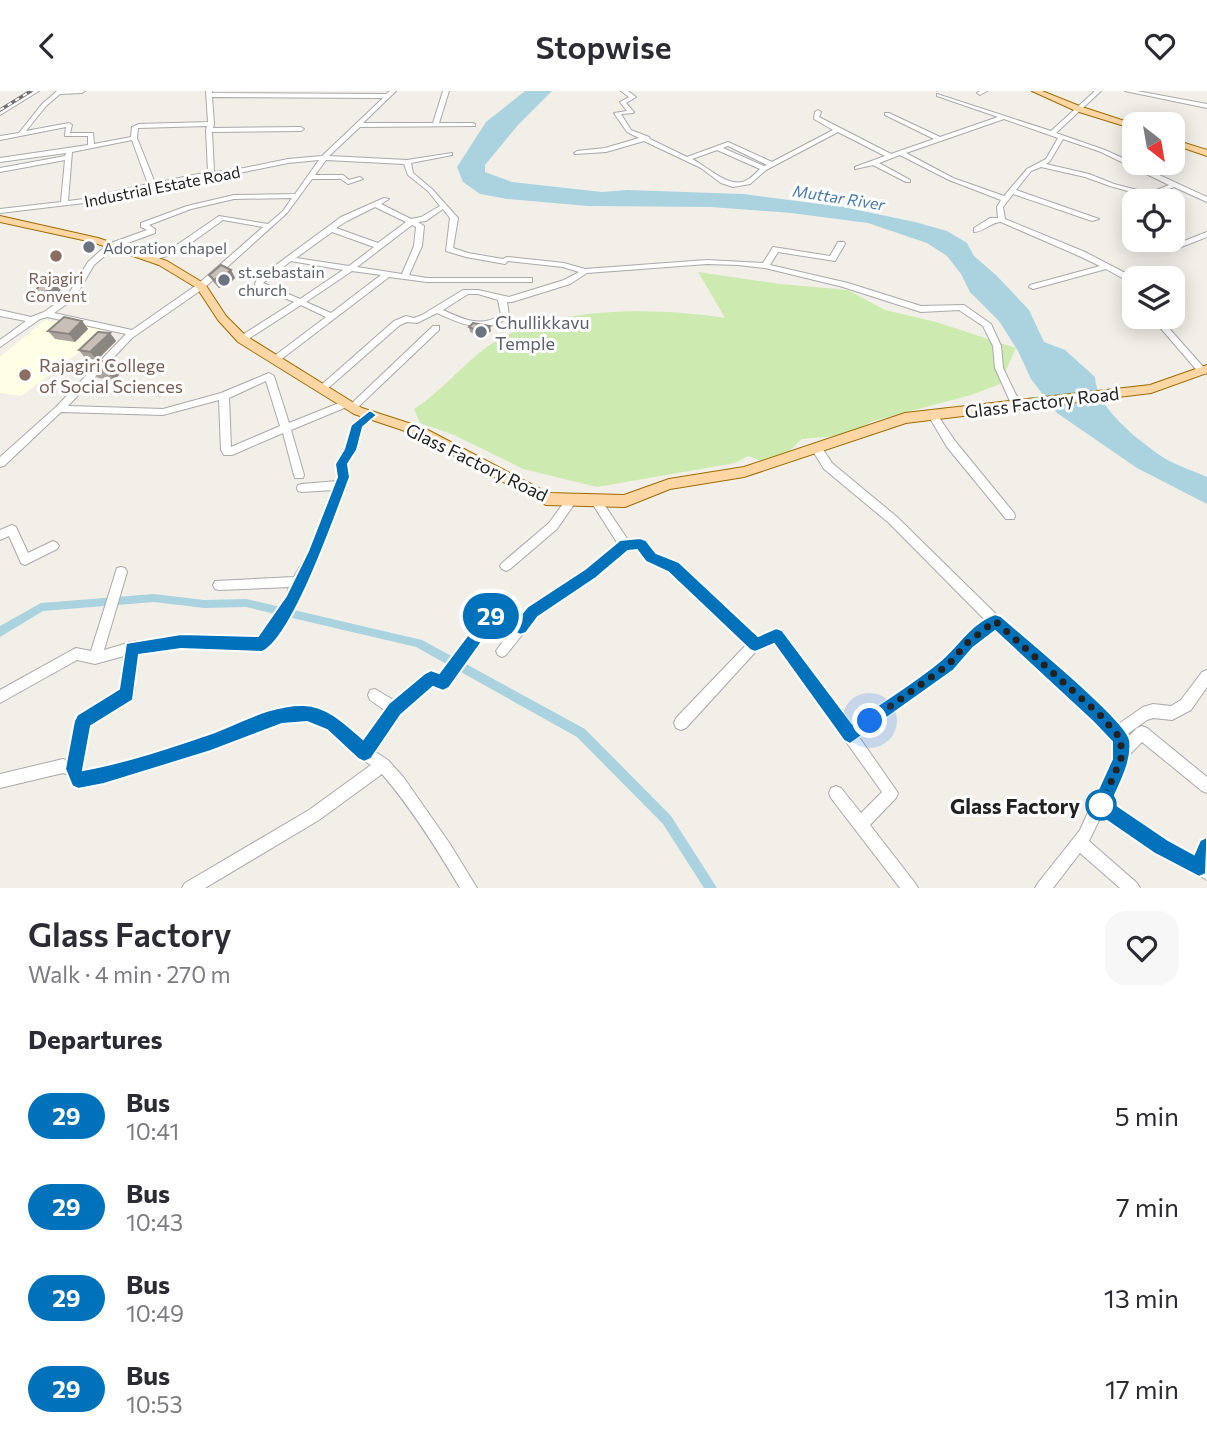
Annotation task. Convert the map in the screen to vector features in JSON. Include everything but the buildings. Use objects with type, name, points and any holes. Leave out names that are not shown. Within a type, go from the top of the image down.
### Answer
[{"type":"main road","points":[[1036,91],[1122,123]]},
{"type":"main road","points":[[1185,145],[1207,153]]},
{"type":"main road","name":"Glass Factory Road","points":[[0,219],[76,235],[163,264],[201,286],[222,318],[242,339],[350,405],[370,415],[419,431],[546,499],[625,501],[669,484],[744,472],[905,418],[1151,389],[1205,370]]},
{"type":"street","points":[[0,113],[36,91]]},
{"type":"street","points":[[21,134],[44,105],[60,92],[82,91]]},
{"type":"street","points":[[435,125],[446,91]]},
{"type":"street","points":[[624,91],[633,97],[623,102],[631,112],[617,113],[624,127],[733,185],[748,183],[768,167],[838,130]]},
{"type":"street","points":[[1052,134],[1098,91]]},
{"type":"street","points":[[1128,91],[1207,106]]},
{"type":"street","points":[[211,175],[209,93],[391,93]]},
{"type":"street","points":[[0,463],[59,409],[133,333],[201,286],[269,226],[297,196],[324,158],[391,93]]},
{"type":"street","points":[[939,95],[1102,151],[1207,200]]},
{"type":"street","points":[[887,114],[938,139]]},
{"type":"street","points":[[805,118],[817,115],[838,130],[890,156]]},
{"type":"street","points":[[857,168],[1002,118]]},
{"type":"street","points":[[0,138],[69,125],[67,135],[91,134],[91,146]]},
{"type":"street","points":[[358,125],[473,125]]},
{"type":"street","points":[[152,185],[134,138],[135,127],[301,129]]},
{"type":"street","points":[[1002,221],[1000,207],[1005,199],[1029,170],[1048,160],[1061,137]]},
{"type":"street","points":[[0,170],[91,146],[134,138]]},
{"type":"street","points":[[577,153],[607,150],[648,138]]},
{"type":"street","points":[[687,159],[717,148],[768,167]]},
{"type":"street","points":[[900,153],[951,179],[1005,199]]},
{"type":"street","points":[[0,160],[68,154]]},
{"type":"street","points":[[64,204],[68,154]]},
{"type":"street","name":"Industrial Estate Road","points":[[0,211],[64,204],[288,161],[324,158],[407,162],[450,154]]},
{"type":"street","points":[[407,162],[410,174],[430,190],[454,218],[449,249],[466,255],[564,265],[585,271],[707,262],[765,266],[845,285],[921,310],[961,307],[987,324],[998,346],[999,368],[1012,397],[1027,405]]},
{"type":"street","points":[[873,162],[908,181]]},
{"type":"street","points":[[1038,164],[1087,175],[1124,189]]},
{"type":"street","points":[[310,177],[343,177],[348,182],[360,179]]},
{"type":"street","points":[[1166,189],[1176,184]]},
{"type":"street","points":[[1011,191],[1095,219]]},
{"type":"street","points":[[0,344],[71,296],[91,264],[111,246],[152,231],[144,225],[188,207],[234,197],[297,196]]},
{"type":"street","points":[[332,316],[259,284],[331,229],[386,199]]},
{"type":"street","points":[[375,204],[420,226],[422,231],[405,276]]},
{"type":"street","points":[[242,339],[301,302],[412,221],[423,219],[440,208]]},
{"type":"street","points":[[150,259],[174,251],[222,218],[269,226]]},
{"type":"street","points":[[977,230],[993,220],[1002,221],[1122,275]]},
{"type":"street","points":[[331,229],[379,246]]},
{"type":"street","points":[[1185,242],[1207,234]]},
{"type":"street","points":[[765,266],[776,250],[832,259],[841,244]]},
{"type":"street","points":[[290,259],[386,275],[436,280],[529,279]]},
{"type":"street","points":[[1033,287],[1106,267]]},
{"type":"street","points":[[323,388],[397,323],[406,319],[414,321],[466,292],[478,292],[509,300],[567,282],[585,271]]},
{"type":"street","points":[[59,409],[158,413],[225,396],[269,376],[332,316],[386,275]]},
{"type":"street","points":[[437,310],[483,326],[505,316],[502,299]]},
{"type":"street","points":[[0,313],[32,320]]},
{"type":"street","points":[[47,314],[133,333]]},
{"type":"street","points":[[225,396],[228,452],[350,405],[436,328]]},
{"type":"street","points":[[1166,329],[1205,370]]},
{"type":"street","points":[[0,331],[15,332]]},
{"type":"street","points":[[269,376],[284,429],[295,450],[299,475]]},
{"type":"street","points":[[0,697],[76,654],[95,658],[131,648],[181,642],[262,644],[285,611],[315,551],[344,477],[342,464],[358,425],[370,415]]},
{"type":"street","points":[[933,415],[951,445],[1010,516]]},
{"type":"street","points":[[816,448],[828,466],[893,520],[995,621],[1100,715],[1121,739],[1121,759],[1101,805],[1079,842],[1046,887]]},
{"type":"street","points":[[302,488],[341,485]]},
{"type":"street","points":[[506,566],[553,526],[572,500]]},
{"type":"street","points":[[595,501],[625,545]]},
{"type":"street","points":[[0,535],[12,530],[25,560],[53,545]]},
{"type":"street","points":[[502,650],[533,612],[591,573],[625,545],[640,544],[651,558],[674,567],[755,644]]},
{"type":"street","points":[[95,658],[121,572]]},
{"type":"street","points":[[219,585],[294,582],[296,586]]},
{"type":"street","points":[[364,753],[395,709],[431,678],[443,683],[493,613],[520,628]]},
{"type":"street","points":[[850,735],[948,665],[967,643],[995,621]]},
{"type":"street","points":[[681,723],[755,644],[776,635],[891,793],[861,824]]},
{"type":"street","points":[[131,648],[127,694],[83,721],[74,769],[78,780],[104,775],[211,742],[282,715],[307,714],[333,724],[364,753],[383,765],[446,849],[468,888]]},
{"type":"street","points":[[1116,734],[1143,714],[1153,711],[1172,713],[1186,705],[1207,676]]},
{"type":"street","points":[[374,695],[395,709]]},
{"type":"street","points":[[1121,753],[1142,733],[1207,786]]},
{"type":"street","points":[[190,888],[314,814],[383,765]]},
{"type":"street","points":[[0,781],[62,766],[74,769]]},
{"type":"street","points":[[836,793],[910,888]]},
{"type":"street","points":[[1101,805],[1161,847],[1203,870],[1207,847]]},
{"type":"street","points":[[1079,842],[1132,888]]},
{"type":"shaded area","name":"Rajagiri College of Social Sciences","points":[[45,320],[111,328],[21,396],[0,393],[0,357]]},
{"type":"green space","points":[[698,272],[780,284],[848,290],[885,310],[936,322],[1016,348],[1000,384],[971,395],[873,421],[846,435],[802,439],[769,464],[748,456],[735,463],[597,487],[523,469],[454,435],[420,423],[414,409],[479,353],[513,333],[541,323],[571,316],[636,311],[725,318]]},
{"type":"water","points":[[525,91],[552,91],[518,125],[485,165],[485,172],[512,182],[602,192],[627,190],[743,194],[843,207],[947,231],[967,243],[974,256],[1029,310],[1044,342],[1065,350],[1095,377],[1102,400],[1119,422],[1161,456],[1207,477],[1207,504],[1137,468],[1057,413],[1031,379],[1018,351],[999,321],[970,292],[961,274],[947,256],[927,243],[868,223],[791,213],[711,207],[588,206],[480,194],[463,182],[457,167],[486,122]]},
{"type":"waterway","points":[[0,632],[41,607],[154,598],[204,604],[246,603],[418,643],[581,733],[667,820],[711,888]]},
{"type":"railway","points":[[0,110],[31,91]]},
{"type":"bus line","name":"29","points":[[370,415],[358,425],[342,464],[344,477],[315,551],[274,629],[262,644],[181,642],[131,648],[127,694],[83,721],[78,736],[74,769],[78,780],[104,775],[211,742],[282,715],[307,714],[333,724],[364,753],[395,709],[431,678],[443,683],[493,613],[520,628],[533,612],[591,573],[625,545],[640,544],[651,558],[674,567],[755,644],[776,635],[850,735],[948,665],[967,643],[995,621],[1100,715],[1121,739],[1121,759],[1101,805],[1161,847],[1199,867],[1207,847]]},
{"type":"place","name":"Adoration chapel","points":[[89,247]]},
{"type":"place","name":"Rajagiri Convent","points":[[56,256]]},
{"type":"place","name":"st.sebastain church","points":[[224,280]]},
{"type":"place","name":"Chullikkavu Temple","points":[[481,332]]},
{"type":"place","name":"Rajagiri College of Social Sciences","points":[[25,375]]},
{"type":"place","name":"Glass Factory","points":[[1101,805]]},
{"type":"route","points":[[870,721],[948,665],[967,643],[995,621],[1100,715],[1121,739],[1121,759],[1101,805]]},
{"type":"water label","name":"Muttar River","points":[[839,197]]}]
